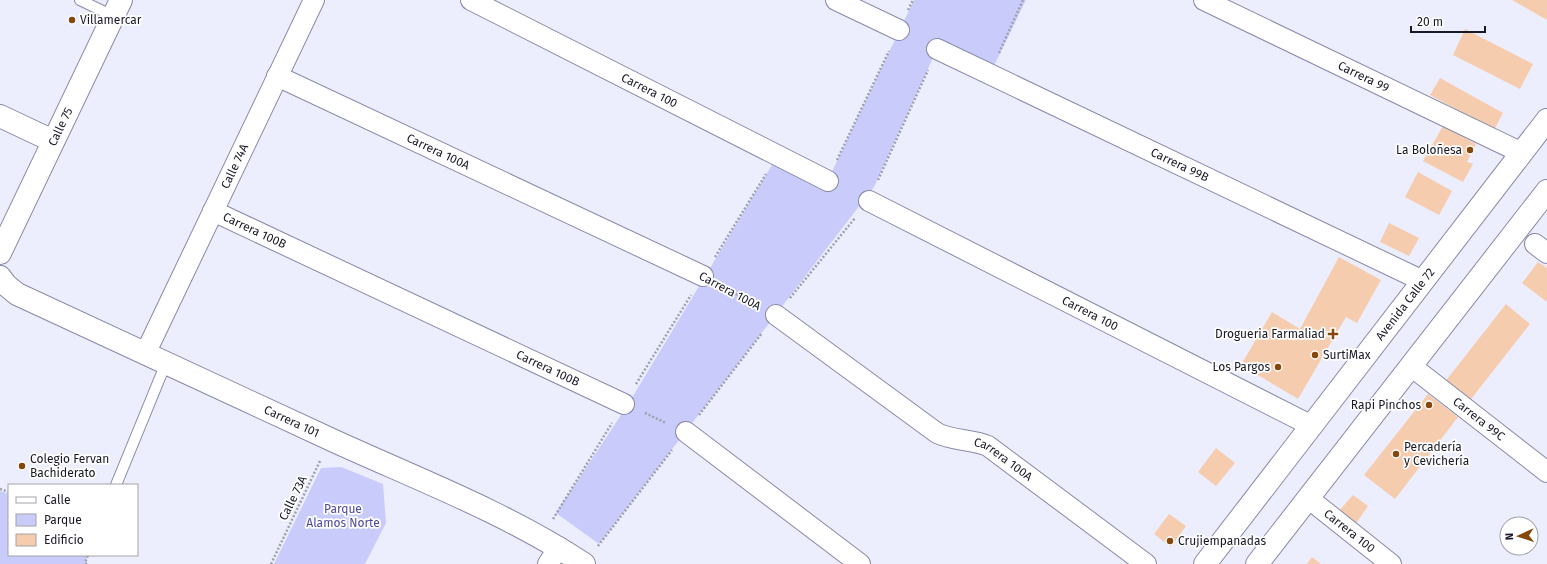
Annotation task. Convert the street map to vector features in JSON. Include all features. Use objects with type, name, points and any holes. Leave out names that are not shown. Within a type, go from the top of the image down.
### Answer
[{"type":"main road","name":"Calle 75","points":[[0,253],[117,8]]},
{"type":"main road","points":[[0,116],[53,141]]},
{"type":"main road","name":"Avenida Calle 72","points":[[1205,564],[1547,120]]},
{"type":"main road","points":[[1257,564],[1547,191]]},
{"type":"main road","name":"Carrera 101","points":[[0,277],[16,294],[480,506],[549,550],[584,564]]},
{"type":"street","name":"Calle 74A","points":[[145,354],[314,0]]},
{"type":"street","name":"Carrera 100","points":[[471,0],[828,181]]},
{"type":"street","points":[[836,0],[899,30]]},
{"type":"street","name":"Carrera 99","points":[[1204,0],[1522,153]]},
{"type":"street","name":"Carrera 99B","points":[[938,49],[1423,281]]},
{"type":"street","name":"Carrera 100A","points":[[277,76],[703,276]]},
{"type":"street","name":"Carrera 100","points":[[869,201],[1312,426]]},
{"type":"street","name":"Carrera 100B","points":[[213,211],[624,404]]},
{"type":"street","name":"Carrera 100A","points":[[776,315],[937,433],[947,438],[978,442],[988,446],[1146,564]]},
{"type":"street","name":"Carrera 99C","points":[[1411,366],[1547,472]]},
{"type":"street","points":[[686,432],[860,564]]},
{"type":"street","name":"Carrera 100","points":[[1308,498],[1391,564]]},
{"type":"lane","points":[[80,0],[117,8]]},
{"type":"lane","points":[[116,484],[166,363]]},
{"type":"path","points":[[990,74],[1023,0]]},
{"type":"path","points":[[828,181],[899,30]]},
{"type":"path","points":[[584,564],[776,315],[869,201],[938,49]]},
{"type":"path","points":[[549,550],[624,404],[778,155]]},
{"type":"path","name":"Carrera 100A","points":[[703,276],[776,315]]},
{"type":"path","points":[[624,404],[686,432]]},
{"type":"path","name":"Calle 73A","points":[[271,564],[331,439]]},
{"type":"green space","points":[[914,0],[1026,0],[990,74],[937,49],[874,187],[599,544],[556,513],[627,406],[778,155],[828,180]]},
{"type":"green space","name":"Parque Alamos Norte","points":[[341,467],[383,484],[386,523],[365,564],[274,564],[321,468]]},
{"type":"green space","points":[[0,491],[8,494],[8,556],[88,556],[85,563],[87,564],[0,564]]},
{"type":"building","points":[[1512,0],[1547,0],[1547,20]]},
{"type":"building","points":[[1465,29],[1533,64],[1520,89],[1453,55]]},
{"type":"building","points":[[1440,78],[1503,113],[1494,130],[1430,95]]},
{"type":"building","points":[[1443,126],[1476,144],[1467,162],[1473,164],[1463,182],[1423,161]]},
{"type":"building","points":[[1418,172],[1452,191],[1439,215],[1405,197]]},
{"type":"building","points":[[1389,223],[1419,238],[1409,256],[1380,242]]},
{"type":"building","points":[[1339,257],[1381,280],[1357,323],[1346,317],[1298,399],[1241,365],[1272,312],[1300,329]]},
{"type":"building","points":[[1538,262],[1547,268],[1547,302],[1522,283]]},
{"type":"building","points":[[1506,304],[1530,324],[1468,403],[1444,383]]},
{"type":"building","points":[[1428,394],[1458,417],[1395,499],[1364,475]]},
{"type":"building","points":[[1216,448],[1235,463],[1216,486],[1198,472]]},
{"type":"building","points":[[1353,495],[1368,506],[1355,525],[1338,512]]},
{"type":"building","points":[[1169,514],[1186,526],[1171,547],[1154,534]]},
{"type":"building","points":[[1312,557],[1321,564],[1307,564]]},
{"type":"place","name":"Villamercar","points":[[72,20]]},
{"type":"place","name":"La Boloñesa","points":[[1470,150]]},
{"type":"place","name":"Drogueria Farmaliad","points":[[1333,334]]},
{"type":"place","name":"SurtiMax","points":[[1315,355]]},
{"type":"place","name":"Los Pargos","points":[[1278,367]]},
{"type":"place","name":"Rapi Pinchos","points":[[1429,405]]},
{"type":"place","name":"Percadería y Cevichería","points":[[1396,454]]},
{"type":"place","name":"Colegio Fervan Bachiderato","points":[[22,466]]},
{"type":"place","name":"Crujiempanadas","points":[[1170,541]]}]
